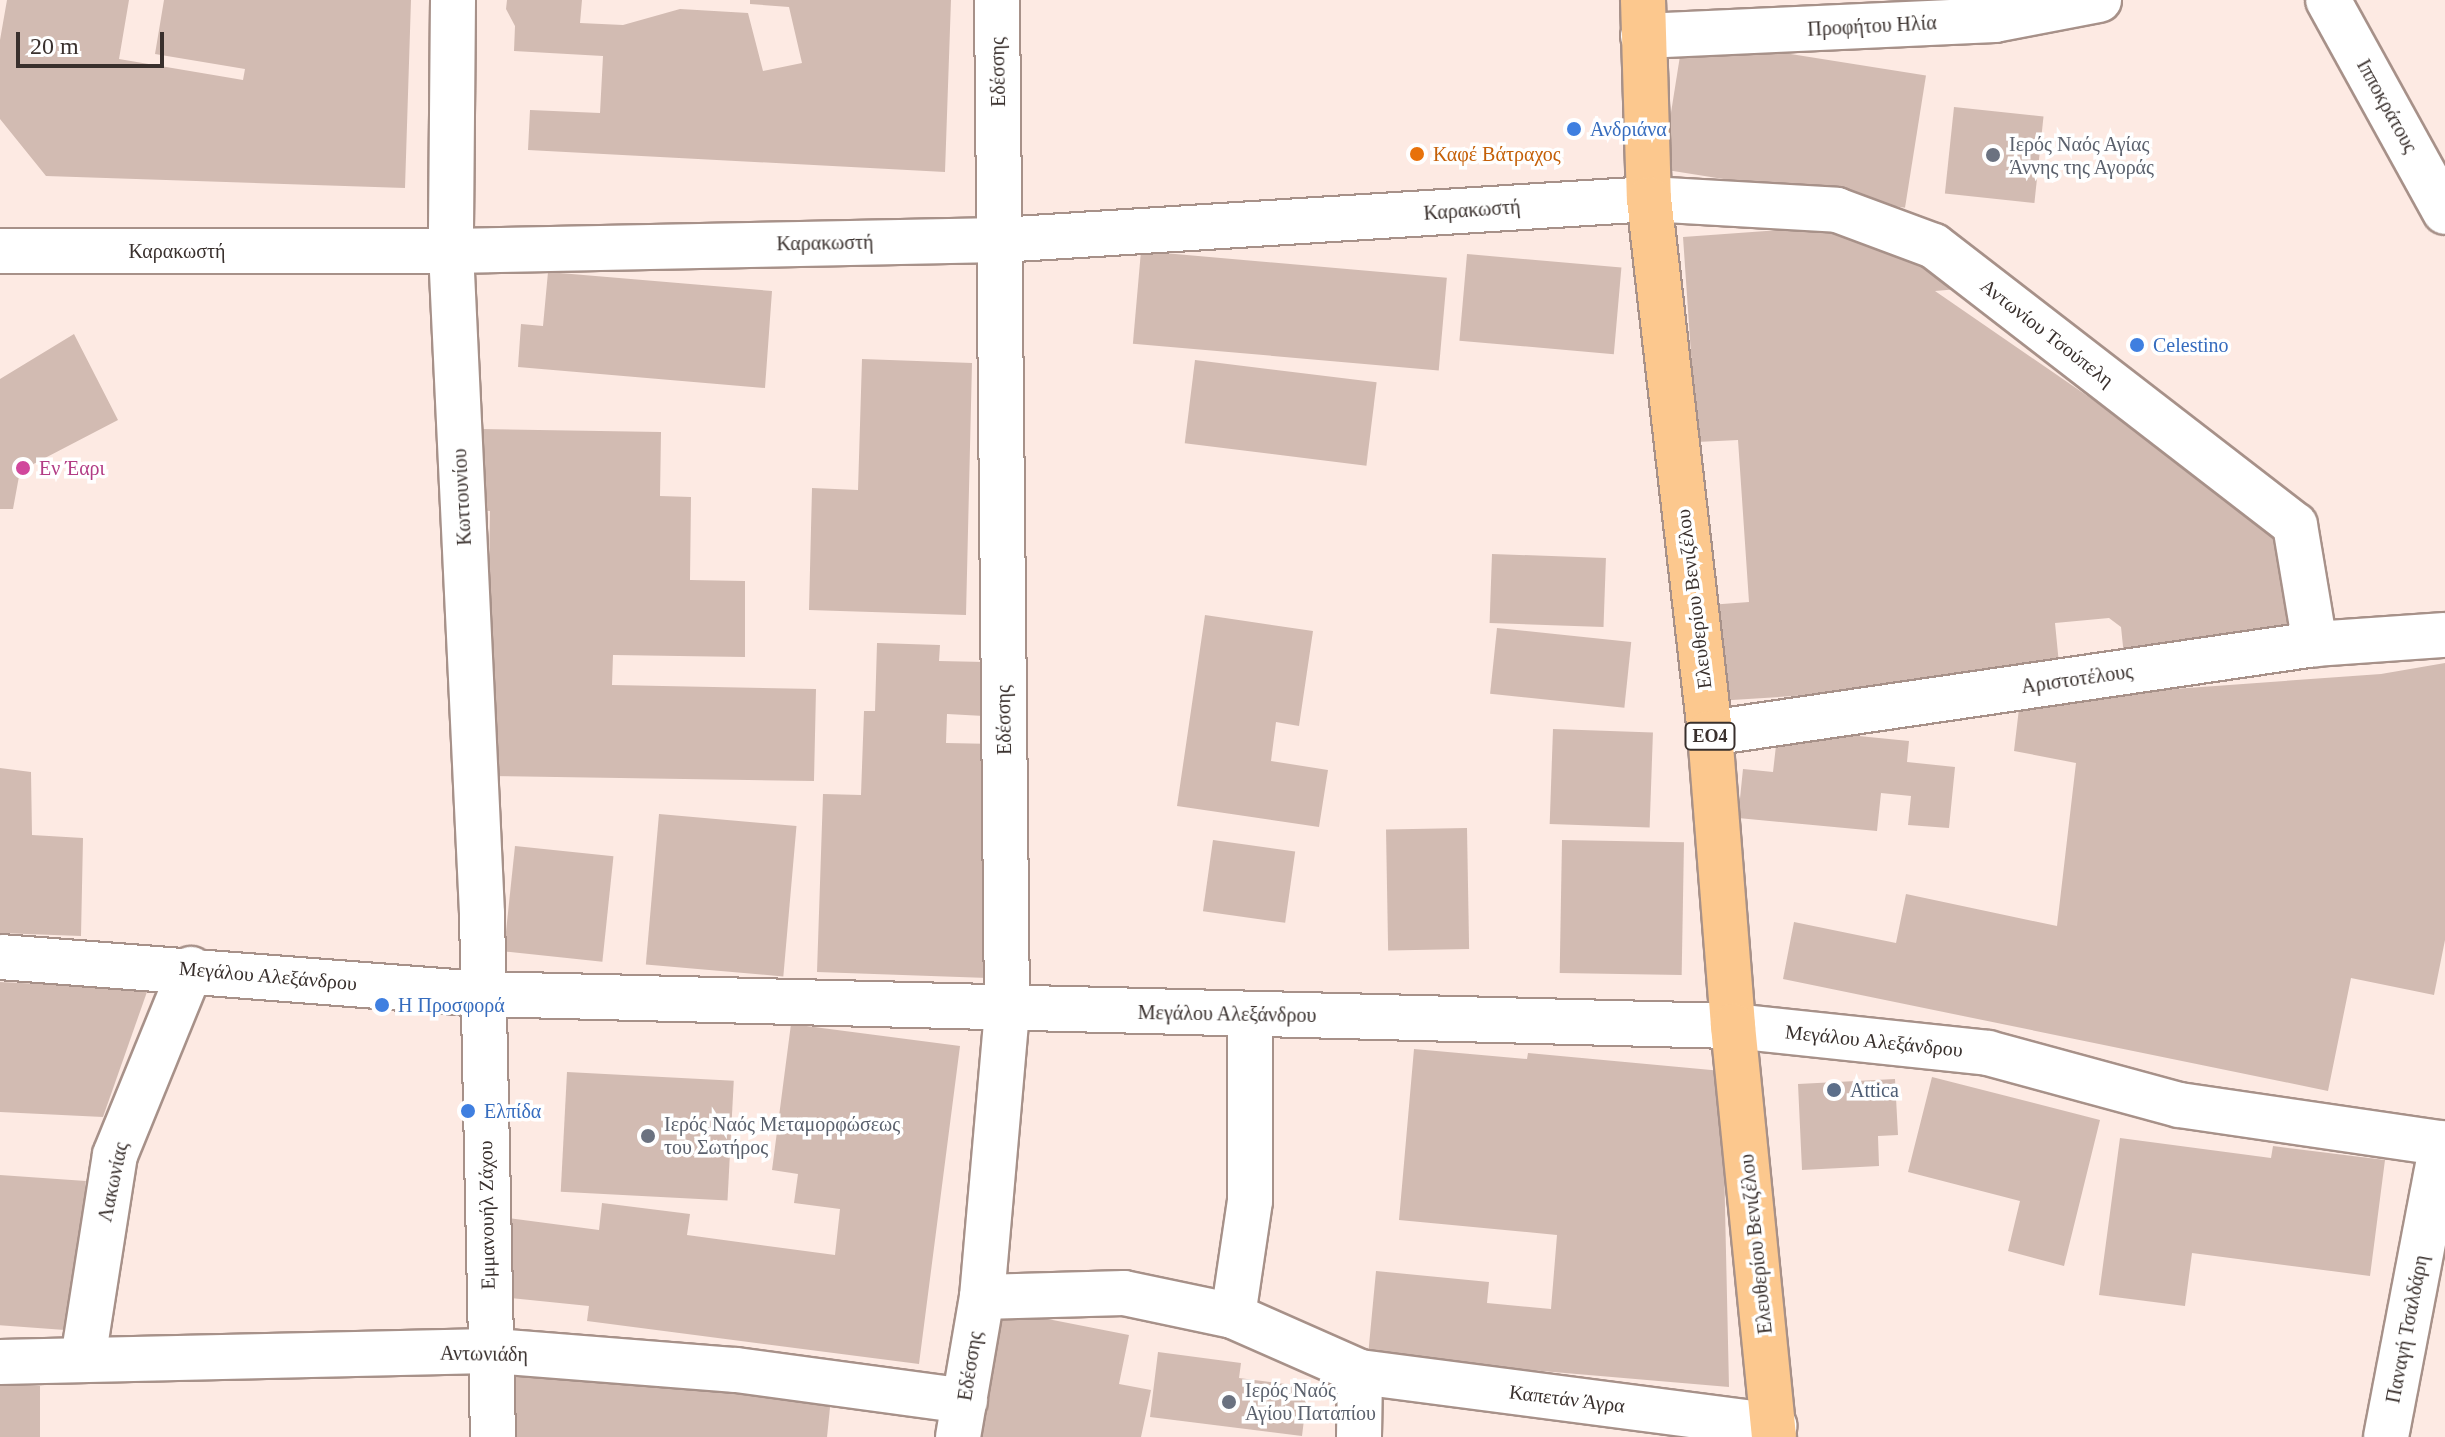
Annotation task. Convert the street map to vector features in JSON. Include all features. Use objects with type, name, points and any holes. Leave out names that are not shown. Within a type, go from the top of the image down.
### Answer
[{"type":"main road","name":"Ελευθερίου Βενιζέλου","points":[[1643,18],[1649,199],[1710,733],[1733,1026],[1774,1431]]},
{"type":"street","name":"Κωττουνίου","points":[[453,0],[451,251],[483,994]]},
{"type":"street","name":"Εδέσσης","points":[[961,1419],[982,1297],[1007,1009],[997,0]]},
{"type":"street","name":"Προφήτου Ηλία","points":[[1643,18],[1995,20],[2099,0]]},
{"type":"street","name":"Ιπποκράτους","points":[[2328,0],[2445,212]]},
{"type":"street","name":"Καρακωστή","points":[[0,251],[451,251],[1000,240],[1649,199]]},
{"type":"street","name":"Αντωνίου Τσούπελη","points":[[1649,199],[1837,210],[1934,246],[2295,525],[2315,644]]},
{"type":"street","name":"Αριστοτέλους","points":[[1710,733],[2315,644],[2445,635]]},
{"type":"street","name":"Μεγάλου Αλεξάνδρου","points":[[0,957],[191,969],[483,994],[1733,1026],[1988,1053],[2179,1105],[2444,1138]]},
{"type":"street","name":"Λακωνίας","points":[[83,1359],[115,1155],[191,969]]},
{"type":"street","name":"Εμμανουήλ Ζάχου","points":[[483,994],[489,1298],[494,1351],[493,1437]]},
{"type":"street","points":[[1233,1316],[1250,1201],[1250,1014]]},
{"type":"street","name":"Παναγή Τσαλδάρη","points":[[2386,1437],[2444,1138]]},
{"type":"street","name":"Καπετάν Άγρα","points":[[982,1297],[1124,1293],[1233,1316],[1360,1372],[1774,1431]]},
{"type":"street","name":"Αντωνιάδη","points":[[0,1362],[494,1351],[736,1370],[961,1419]]},
{"type":"street","points":[[1359,1437],[1360,1372]]},
{"type":"building","points":[[7,0],[129,0],[119,59],[243,80],[245,69],[155,54],[164,0],[411,0],[405,188],[46,176],[0,119],[0,40]]},
{"type":"building","points":[[507,0],[582,0],[580,23],[623,25],[680,9],[748,13],[763,71],[802,63],[789,7],[750,4],[750,0],[951,0],[945,172],[528,150],[530,110],[600,113],[603,56],[514,51],[515,26],[506,9]]},
{"type":"building","points":[[1683,37],[1926,75],[1905,208],[1662,169]]},
{"type":"building","name":"Ιερός Ναός Αγίας Άννης της Αγοράς","points":[[1954,107],[2044,116],[2034,203],[1945,194]]},
{"type":"building","points":[[1865,224],[1958,289],[1935,291],[2282,530],[2291,643],[2124,656],[2121,627],[2109,618],[2055,623],[2059,664],[1959,672],[1950,686],[1716,701],[1709,605],[1749,602],[1738,440],[1697,442],[1683,237]]},
{"type":"building","points":[[1141,251],[1447,278],[1439,370],[1133,344]]},
{"type":"building","points":[[1467,254],[1621,268],[1614,354],[1459,341]]},
{"type":"building","points":[[548,272],[772,291],[765,388],[518,367],[521,324],[543,326]]},
{"type":"building","points":[[74,334],[118,420],[20,471],[13,509],[0,509],[0,379]]},
{"type":"building","points":[[862,359],[972,363],[966,615],[809,610],[812,488],[858,490]]},
{"type":"building","points":[[1195,360],[1377,382],[1366,466],[1185,443]]},
{"type":"building","points":[[480,429],[661,432],[660,496],[691,497],[690,580],[745,581],[745,657],[613,655],[612,685],[816,689],[814,781],[486,776],[490,511],[480,510]]},
{"type":"building","points":[[1492,554],[1606,558],[1604,627],[1490,623]]},
{"type":"building","points":[[1205,615],[1313,631],[1299,726],[1276,722],[1271,761],[1328,770],[1319,827],[1177,806]]},
{"type":"building","points":[[1497,628],[1631,642],[1624,708],[1490,694]]},
{"type":"building","points":[[877,643],[940,645],[939,661],[985,662],[984,716],[947,714],[946,743],[996,744],[988,978],[817,972],[823,794],[861,795],[864,711],[875,711]]},
{"type":"building","points":[[2445,663],[2445,940],[2434,995],[2351,978],[2328,1091],[1783,979],[1794,922],[1896,943],[1906,894],[2057,926],[2076,763],[2014,751],[2020,700],[2381,674]]},
{"type":"building","points":[[1778,728],[1909,741],[1907,762],[1955,767],[1949,828],[1908,825],[1911,796],[1881,793],[1877,831],[1738,818],[1743,769],[1773,772]]},
{"type":"building","points":[[1553,729],[1653,732],[1650,827],[1550,824]]},
{"type":"building","points":[[0,768],[31,772],[32,835],[83,838],[81,936],[0,933]]},
{"type":"building","points":[[659,814],[796,826],[783,976],[646,964]]},
{"type":"building","points":[[1467,828],[1469,949],[1388,950],[1386,829]]},
{"type":"building","points":[[1213,840],[1295,852],[1285,923],[1203,911]]},
{"type":"building","points":[[1562,840],[1684,842],[1682,975],[1560,973]]},
{"type":"building","points":[[515,846],[613,856],[602,962],[504,951]]},
{"type":"building","points":[[0,982],[148,989],[103,1117],[0,1112]]},
{"type":"building","points":[[791,1024],[960,1046],[919,1364],[587,1321],[589,1306],[492,1296],[501,1217],[599,1230],[602,1203],[690,1214],[687,1235],[835,1255],[840,1209],[794,1203],[798,1174],[772,1170]]},
{"type":"building","points":[[1414,1049],[1527,1059],[1528,1053],[1722,1071],[1729,1387],[1368,1356],[1376,1271],[1489,1282],[1487,1303],[1551,1309],[1557,1235],[1399,1220]]},
{"type":"building","name":"Ιερός Ναός Μεταμορφώσεως του Σωτήρος","points":[[567,1072],[734,1081],[727,1201],[561,1192]]},
{"type":"building","points":[[1932,1077],[2100,1120],[2064,1266],[2008,1251],[2020,1201],[1908,1172]]},
{"type":"building","points":[[1895,1079],[1898,1135],[1878,1136],[1879,1166],[1802,1170],[1798,1084]]},
{"type":"building","points":[[2120,1138],[2271,1158],[2273,1146],[2385,1160],[2370,1276],[2192,1253],[2185,1306],[2099,1295]]},
{"type":"building","points":[[0,1175],[86,1181],[75,1331],[0,1325]]},
{"type":"building","points":[[1002,1310],[1129,1335],[1119,1384],[1151,1390],[1141,1437],[977,1437]]},
{"type":"building","name":"Ιερός Ναός Αγίου Παταπίου","points":[[1158,1352],[1241,1363],[1239,1378],[1308,1387],[1302,1436],[1150,1417]]},
{"type":"building","points":[[511,1357],[832,1388],[827,1437],[503,1437]]},
{"type":"building","points":[[0,1386],[40,1386],[40,1437],[0,1437]]},
{"type":"place","name":"Ανδριάνα","points":[[1574,129]]},
{"type":"place","name":"Καφέ Βάτραχος","points":[[1417,154]]},
{"type":"place","name":"Ιερός Ναός Αγίας Άννης της Αγοράς","points":[[1993,155]]},
{"type":"place","name":"Celestino","points":[[2137,345]]},
{"type":"place","name":"Εν Έαρι","points":[[23,468]]},
{"type":"place","name":"Η Προσφορά","points":[[382,1005]]},
{"type":"place","name":"Attica","points":[[1834,1090]]},
{"type":"place","name":"Ελπίδα","points":[[468,1111]]},
{"type":"place","name":"Ιερός Ναός Μεταμορφώσεως του Σωτήρος","points":[[648,1136]]},
{"type":"place","name":"Ιερός Ναός Αγίου Παταπίου","points":[[1229,1402]]}]
